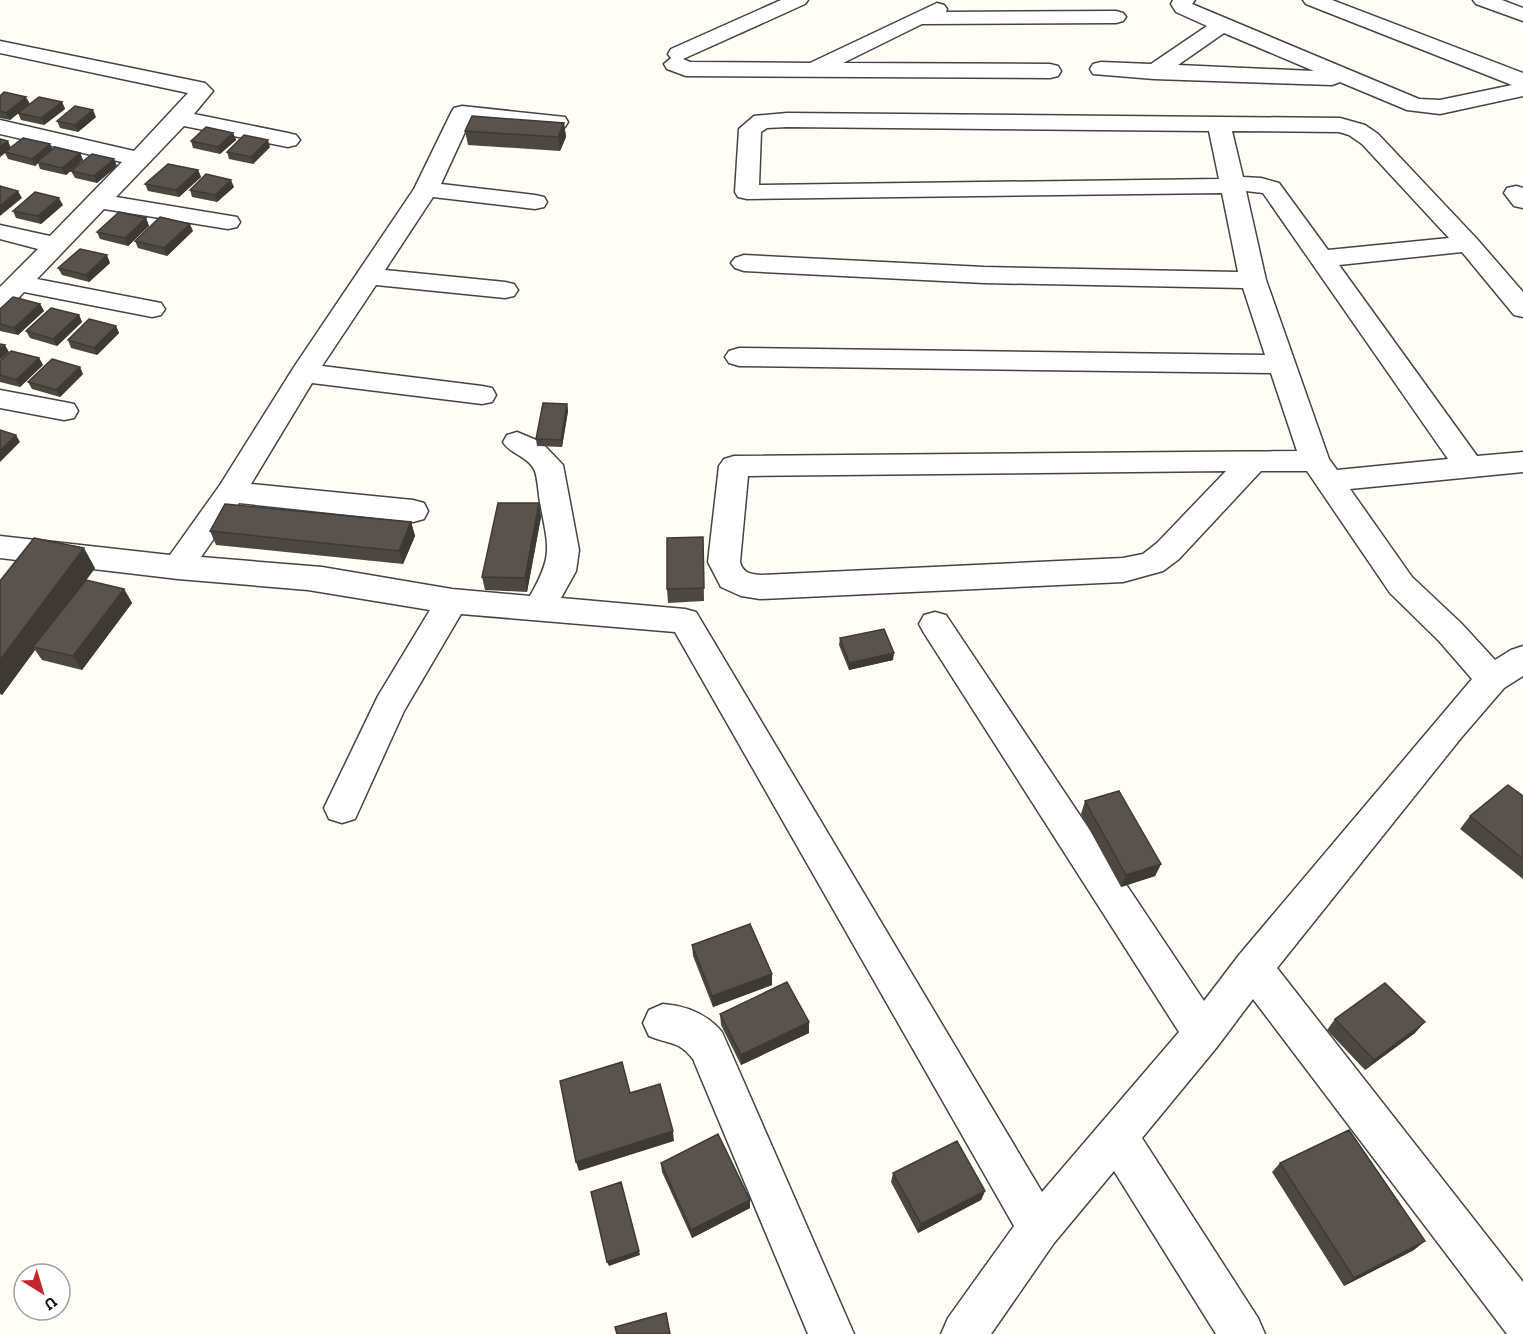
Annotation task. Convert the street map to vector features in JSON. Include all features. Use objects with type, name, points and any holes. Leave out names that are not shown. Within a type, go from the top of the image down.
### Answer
[{"type":"street","points":[[798,0],[677,59],[686,69],[1050,71]]},
{"type":"street","points":[[811,71],[955,0]]},
{"type":"street","points":[[1185,0],[1181,4],[1183,8],[1424,107],[1440,107],[1523,89]]},
{"type":"street","points":[[1313,0],[1523,81]]},
{"type":"street","points":[[1483,0],[1523,15]]},
{"type":"street","points":[[918,18],[1116,18]]},
{"type":"street","points":[[1154,72],[1222,24]]},
{"type":"street","points":[[0,47],[201,89],[200,96],[0,302]]},
{"type":"street","points":[[1101,69],[1352,79]]},
{"type":"street","points":[[178,567],[231,492],[304,373],[426,189],[462,113],[557,122]]},
{"type":"street","points":[[179,118],[288,140]]},
{"type":"street","points":[[1469,467],[1271,188],[1252,183],[1231,186],[747,192],[750,129],[762,122],[1340,125],[1357,130],[1370,139],[1468,244],[1523,309]]},
{"type":"street","points":[[964,1334],[1039,1228],[1203,1034],[1253,968],[1449,728],[1508,669],[1450,632],[1401,585],[1322,471],[1281,364],[1253,280],[1219,124]]},
{"type":"street","points":[[0,127],[138,159]]},
{"type":"street","points":[[426,189],[535,202]]},
{"type":"street","points":[[97,201],[228,222]]},
{"type":"street","points":[[0,232],[54,245]]},
{"type":"street","points":[[1320,259],[1468,244]]},
{"type":"street","points":[[744,263],[984,275],[1253,280]]},
{"type":"street","points":[[368,276],[505,290]]},
{"type":"street","points":[[19,283],[152,309]]},
{"type":"street","points":[[739,357],[1281,364]]},
{"type":"street","points":[[304,373],[482,395]]},
{"type":"street","points":[[0,399],[64,411]]},
{"type":"street","points":[[517,442],[531,449],[548,465],[564,550],[560,571],[539,608]]},
{"type":"street","points":[[1253,461],[1168,551],[1152,562],[1123,570],[760,587],[741,585],[731,580],[726,572],[724,562],[734,466],[1253,461],[1322,471],[1469,467],[1523,462]]},
{"type":"street","points":[[231,492],[413,511]]},
{"type":"street","points":[[0,547],[178,567],[312,578],[452,601],[685,621],[1039,1228]]},
{"type":"street","points":[[342,808],[390,706],[452,601]]},
{"type":"street","points":[[935,624],[1203,1034]]},
{"type":"street","points":[[1253,968],[1523,1318]]},
{"type":"street","points":[[663,1023],[680,1024],[698,1032],[708,1046],[831,1334]]},
{"type":"street","points":[[1116,1136],[1242,1334]]},
{"type":"building","points":[[4,92],[26,97],[6,113],[0,111],[0,96]]},
{"type":"building","points":[[39,97],[62,102],[41,118],[18,113]]},
{"type":"building","points":[[75,106],[93,110],[75,125],[57,121]]},
{"type":"building","points":[[472,116],[564,123],[558,137],[465,131]]},
{"type":"building","points":[[206,127],[233,133],[218,147],[191,141]]},
{"type":"building","points":[[244,135],[268,140],[251,157],[227,152]]},
{"type":"building","points":[[23,138],[50,144],[32,159],[5,152]]},
{"type":"building","points":[[0,139],[8,141],[0,147]]},
{"type":"building","points":[[55,147],[80,153],[62,168],[37,162]]},
{"type":"building","points":[[92,154],[114,159],[94,176],[71,171]]},
{"type":"building","points":[[168,164],[198,170],[176,190],[145,184]]},
{"type":"building","points":[[206,174],[231,180],[215,195],[190,190]]},
{"type":"building","points":[[0,186],[18,191],[0,206]]},
{"type":"building","points":[[35,192],[59,198],[38,216],[13,211]]},
{"type":"building","points":[[119,212],[146,218],[125,238],[97,232]]},
{"type":"building","points":[[160,217],[190,224],[164,248],[135,241]]},
{"type":"building","points":[[80,249],[107,255],[86,275],[58,268]]},
{"type":"building","points":[[13,297],[40,304],[14,328],[0,324],[0,309]]},
{"type":"building","points":[[51,308],[79,315],[53,339],[26,331]]},
{"type":"building","points":[[89,319],[116,326],[94,348],[68,340]]},
{"type":"building","points":[[11,351],[39,358],[16,380],[0,375],[0,361]]},
{"type":"building","points":[[52,359],[80,367],[56,390],[28,382]]},
{"type":"building","points":[[543,403],[567,404],[561,440],[536,439]]},
{"type":"building","points":[[0,430],[16,435],[0,451]]},
{"type":"building","points":[[498,503],[539,503],[525,578],[482,577]]},
{"type":"building","points":[[225,504],[411,522],[399,551],[210,531]]},
{"type":"building","points":[[703,537],[704,588],[667,589],[667,538]]},
{"type":"building","points":[[34,538],[84,548],[0,660],[0,581]]},
{"type":"building","points":[[86,580],[124,589],[73,656],[33,647]]},
{"type":"building","points":[[884,629],[894,653],[849,663],[840,638]]},
{"type":"building","points":[[1508,785],[1523,796],[1523,859],[1470,816]]},
{"type":"building","points":[[1119,791],[1161,864],[1126,875],[1085,801]]},
{"type":"building","points":[[750,924],[772,974],[712,996],[692,945]]},
{"type":"building","points":[[787,982],[809,1022],[741,1055],[720,1014]]},
{"type":"building","points":[[1385,983],[1425,1022],[1374,1060],[1335,1019]]},
{"type":"building","points":[[622,1062],[630,1093],[660,1084],[673,1131],[576,1162],[560,1081]]},
{"type":"building","points":[[1349,1130],[1425,1241],[1354,1278],[1280,1163]]},
{"type":"building","points":[[718,1134],[750,1200],[691,1230],[661,1163]]},
{"type":"building","points":[[957,1141],[985,1191],[921,1224],[893,1173]]},
{"type":"building","points":[[621,1182],[639,1251],[607,1262],[591,1192]]},
{"type":"building","points":[[666,1313],[670,1334],[617,1334],[615,1327]]}]
